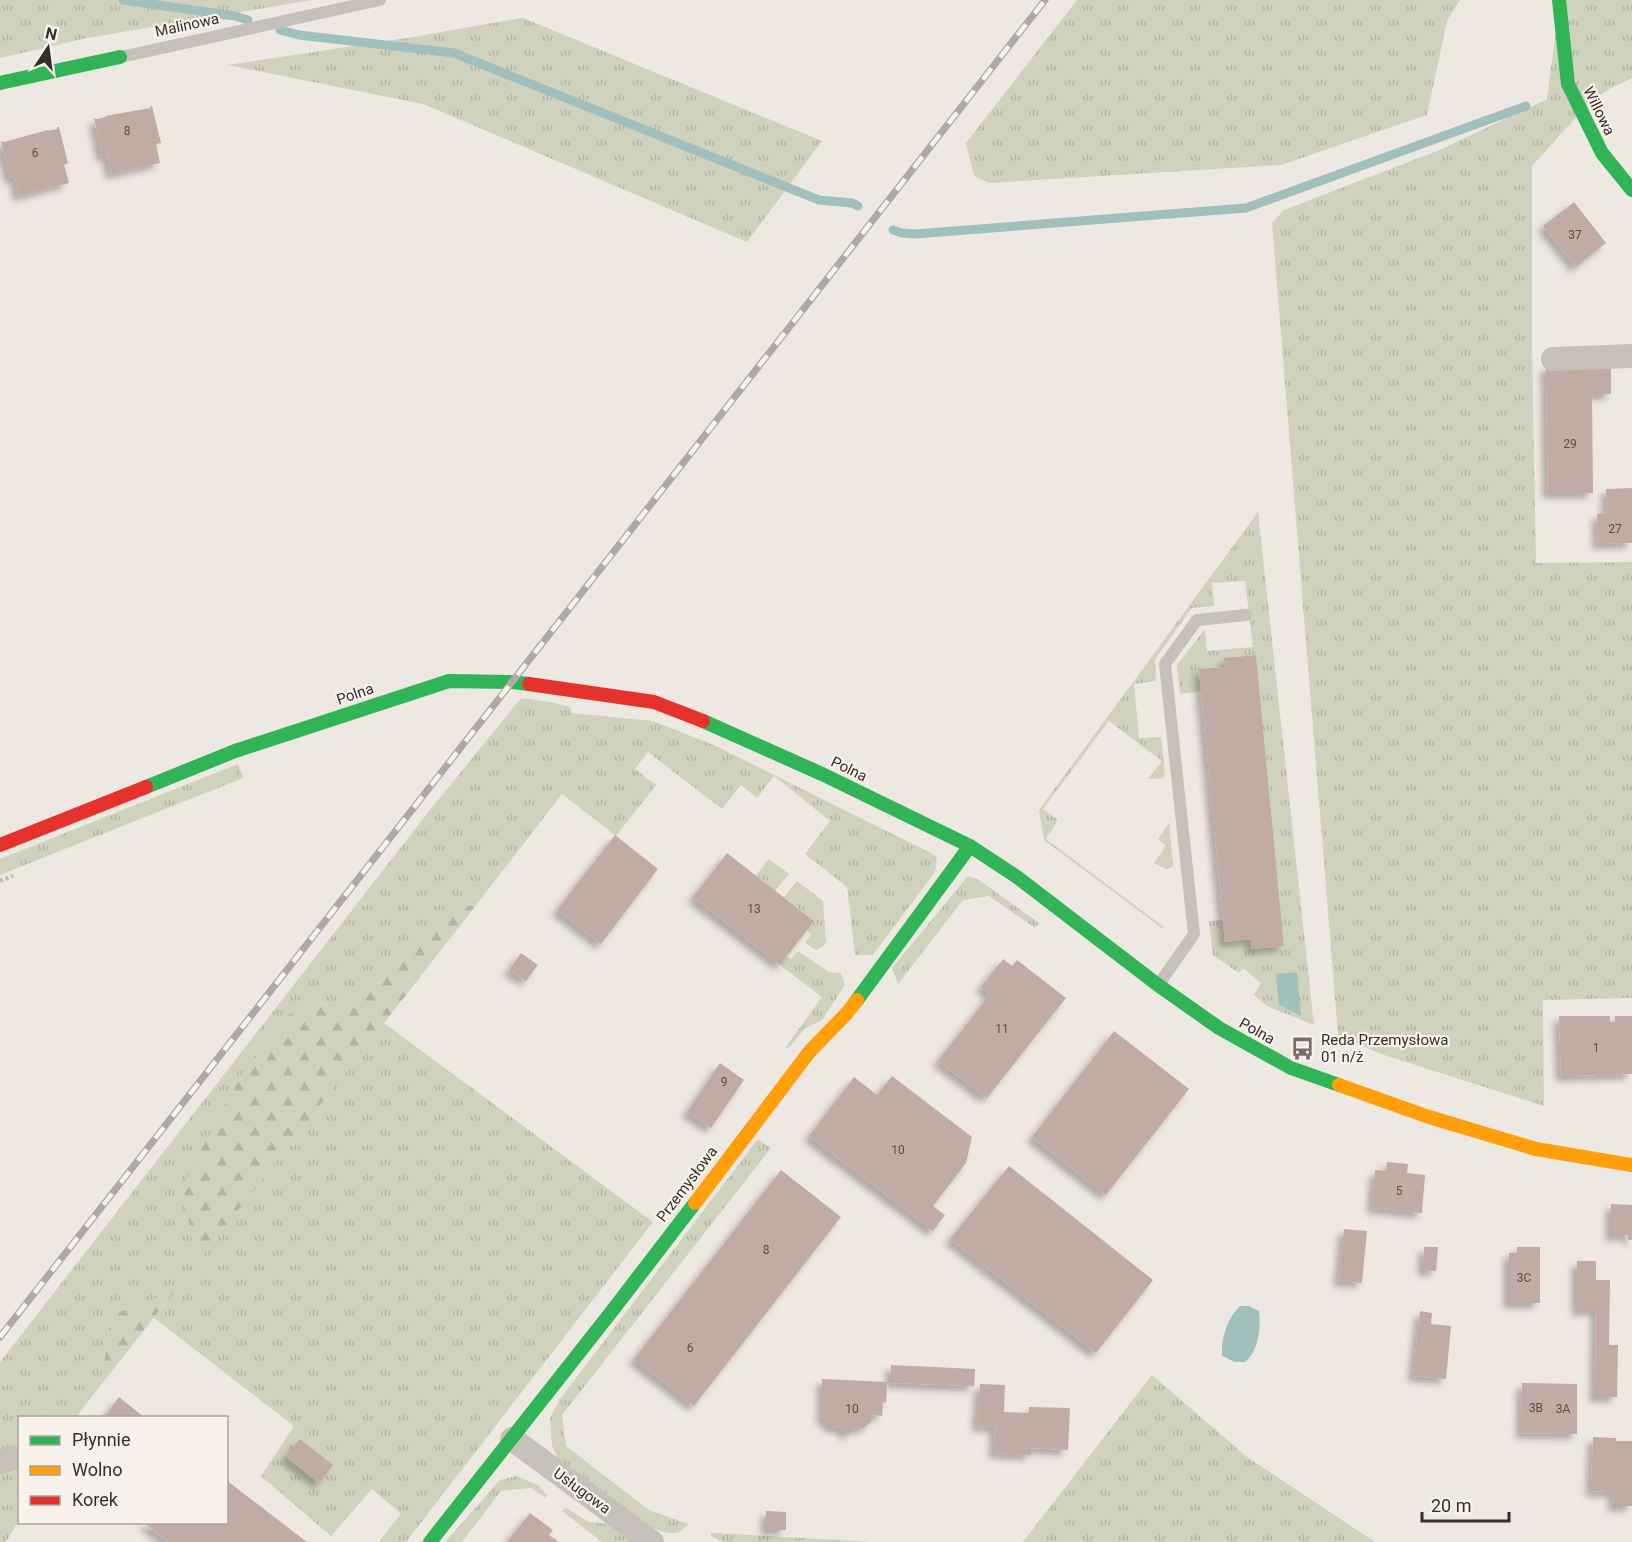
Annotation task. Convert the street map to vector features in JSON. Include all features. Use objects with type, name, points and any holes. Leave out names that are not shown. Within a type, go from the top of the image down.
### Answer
[{"type":"street","name":"Willowa","points":[[1560,0],[1568,84],[1602,153],[1632,190]]},
{"type":"street","name":"Malinowa","points":[[0,83],[120,57]]},
{"type":"street","points":[[1552,359],[1632,356]]},
{"type":"street","name":"Polna","points":[[0,845],[235,751],[449,681],[512,682],[654,702],[709,723],[822,774],[970,846],[1017,877],[1158,985],[1219,1028],[1291,1068],[1429,1117],[1536,1149],[1632,1165]]},
{"type":"street","name":"Przemysłowa","points":[[430,1542],[512,1439],[810,1050],[847,1012],[970,846]]},
{"type":"street","name":"Usługowa","points":[[512,1439],[652,1542]]},
{"type":"street","points":[[0,1462],[18,1457]]},
{"type":"lane","name":"Malinowa","points":[[120,57],[380,0]]},
{"type":"lane","points":[[1158,985],[1194,934],[1165,664],[1197,620],[1246,615]]},
{"type":"green space","points":[[0,0],[312,0],[87,38],[0,58]]},
{"type":"green space","points":[[1077,0],[1460,0],[1447,21],[1427,115],[1281,165],[989,183],[974,176],[966,143]]},
{"type":"green space","points":[[1560,0],[1632,0],[1632,78],[1590,102],[1532,166],[1532,347],[1536,563],[1632,562],[1632,998],[1543,1000],[1544,1106],[1381,1054],[1338,1035],[1272,223],[1284,210],[1442,149],[1547,99]]},
{"type":"green space","points":[[522,18],[822,141],[747,242],[423,104],[227,65]]},
{"type":"green space","points":[[1258,512],[1314,1025],[1267,1006],[1254,995],[1261,983],[1243,968],[1239,973],[1213,955],[1209,921],[1223,920],[1225,942],[1251,939],[1284,945],[1256,655],[1225,658],[1225,667],[1199,669],[1201,691],[1180,694],[1177,665],[1205,629],[1207,651],[1253,647],[1245,581],[1212,583],[1214,606],[1192,608],[1155,659],[1156,681],[1134,684],[1139,738],[1161,737],[1165,772],[1163,778],[1148,779],[1162,761],[1109,721],[1043,809],[1058,820],[1046,839],[1164,927],[1163,929],[1044,840],[1039,810]]},
{"type":"green space","points":[[521,698],[570,707],[571,713],[653,721],[716,746],[937,858],[935,872],[873,955],[855,955],[847,887],[805,854],[830,821],[774,776],[757,798],[741,785],[722,809],[648,752],[635,769],[656,785],[616,836],[562,794],[477,904],[451,910],[366,995],[289,1014],[235,1085],[196,1263],[384,1023],[653,1222],[406,1542],[378,1542],[401,1514],[372,1489],[331,1536],[261,1476],[294,1426],[154,1318],[174,1292],[111,1315],[101,1385],[77,1416],[18,1416],[18,1443],[0,1456],[0,1362],[426,815]]},
{"type":"green space","points":[[238,764],[243,778],[0,875],[0,859]]},
{"type":"green space","points":[[1169,823],[1173,865],[1166,869],[1154,863],[1166,846],[1158,839]]},
{"type":"green space","points":[[769,859],[789,874],[775,891],[756,875]]},
{"type":"green space","points":[[968,876],[979,880],[1039,923],[1035,928],[989,896],[963,900],[898,984],[892,968]]},
{"type":"green space","points":[[797,881],[823,901],[826,941],[823,947],[816,950],[805,943],[811,934],[807,930],[814,921],[784,897]]},
{"type":"green space","points":[[477,904],[196,1264],[183,1185],[235,1085],[289,1014],[366,995],[451,910]]},
{"type":"green space","points":[[798,951],[829,972],[841,973],[845,985],[822,1020],[804,1029],[790,1047],[785,1048],[822,997],[780,965],[787,956],[791,959]]},
{"type":"green space","points":[[758,1139],[771,1148],[562,1415],[566,1446],[649,1510],[688,1524],[678,1532],[662,1531],[631,1515],[557,1458],[552,1445],[550,1418],[560,1399]]},
{"type":"green space","points":[[175,1291],[101,1385],[111,1315]]},
{"type":"green space","points":[[1152,1375],[1247,1457],[1375,1542],[1023,1542]]},
{"type":"green space","points":[[18,1464],[18,1522],[6,1542],[0,1542],[0,1474]]},
{"type":"green space","points":[[516,1476],[538,1485],[547,1495],[545,1498],[531,1488],[501,1491],[462,1542],[445,1542],[500,1480]]},
{"type":"green space","points":[[566,1508],[589,1522],[611,1524],[634,1542],[602,1542],[562,1511]]},
{"type":"green space","points":[[711,1532],[873,1542],[723,1542],[711,1536]]},
{"type":"water","points":[[1297,972],[1301,1016],[1279,1005],[1276,974]]},
{"type":"water","points":[[1240,1306],[1249,1306],[1259,1311],[1260,1325],[1258,1339],[1250,1357],[1245,1362],[1235,1362],[1222,1356],[1223,1342],[1226,1329]]},
{"type":"building","points":[[152,106],[161,143],[156,144],[160,163],[111,174],[107,155],[102,156],[94,118],[151,108]]},
{"type":"building","points":[[59,127],[68,163],[64,165],[69,183],[19,196],[15,177],[10,178],[1,141],[57,129]]},
{"type":"building","points":[[1574,202],[1606,243],[1576,267],[1543,226]]},
{"type":"building","points":[[1611,365],[1611,394],[1592,395],[1593,493],[1548,493],[1546,366]]},
{"type":"building","points":[[1632,488],[1632,543],[1598,544],[1597,514],[1607,513],[1606,489]]},
{"type":"building","points":[[1256,655],[1284,946],[1252,949],[1251,939],[1225,942],[1199,669],[1225,667],[1224,658]]},
{"type":"building","points":[[615,835],[658,869],[601,944],[557,910]]},
{"type":"building","points":[[727,853],[814,921],[780,965],[693,897]]},
{"type":"building","points":[[521,953],[538,965],[526,981],[509,970]]},
{"type":"building","points":[[1003,959],[1012,966],[1017,960],[1066,998],[987,1098],[938,1061],[990,994],[981,987]]},
{"type":"building","points":[[1559,1016],[1610,1016],[1610,1022],[1615,1022],[1615,1016],[1632,1016],[1632,1074],[1561,1076]]},
{"type":"building","points":[[1114,1031],[1189,1089],[1106,1195],[1032,1137]]},
{"type":"building","points":[[720,1063],[744,1080],[711,1128],[687,1112]]},
{"type":"building","points":[[892,1076],[972,1137],[966,1163],[933,1206],[945,1215],[933,1231],[809,1136],[854,1077],[877,1095]]},
{"type":"building","points":[[1387,1162],[1408,1164],[1407,1173],[1425,1175],[1422,1213],[1372,1208],[1375,1170],[1386,1171]]},
{"type":"building","points":[[1009,1166],[1153,1280],[1096,1353],[950,1239]]},
{"type":"building","points":[[781,1170],[841,1217],[694,1406],[634,1359]]},
{"type":"building","points":[[1611,1204],[1632,1205],[1632,1240],[1628,1240],[1628,1235],[1611,1235]]},
{"type":"building","points":[[1344,1229],[1367,1231],[1362,1283],[1339,1281]]},
{"type":"building","points":[[1424,1247],[1438,1247],[1436,1271],[1423,1270]]},
{"type":"building","points":[[1517,1247],[1540,1247],[1540,1303],[1509,1303],[1509,1253],[1517,1253]]},
{"type":"building","points":[[1577,1261],[1596,1261],[1596,1280],[1610,1280],[1609,1345],[1618,1345],[1617,1397],[1595,1397],[1596,1310],[1577,1310]]},
{"type":"building","points":[[1420,1311],[1432,1313],[1431,1324],[1451,1326],[1446,1379],[1413,1376]]},
{"type":"building","points":[[891,1365],[975,1369],[974,1386],[891,1383]]},
{"type":"building","points":[[822,1379],[887,1382],[886,1403],[883,1402],[882,1416],[872,1415],[871,1422],[864,1428],[855,1428],[848,1435],[841,1428],[832,1427],[822,1417]]},
{"type":"building","points":[[1522,1383],[1577,1384],[1577,1434],[1521,1433]]},
{"type":"building","points":[[980,1384],[1005,1385],[1004,1412],[1029,1413],[1029,1407],[1070,1408],[1068,1450],[1031,1448],[1031,1455],[994,1453],[995,1427],[977,1426]]},
{"type":"building","points":[[119,1397],[143,1416],[105,1416]]},
{"type":"building","points":[[1593,1437],[1632,1441],[1632,1506],[1613,1506],[1614,1492],[1591,1491]]},
{"type":"building","points":[[300,1439],[333,1465],[319,1483],[286,1457]]},
{"type":"building","points":[[228,1482],[307,1542],[168,1542],[146,1524],[228,1524]]},
{"type":"building","points":[[766,1511],[786,1512],[786,1530],[766,1530]]},
{"type":"building","points":[[530,1513],[553,1530],[549,1535],[559,1542],[507,1542]]},
{"type":"waterway","points":[[123,0],[235,16],[248,20]]},
{"type":"waterway","points":[[280,30],[299,35],[454,53],[819,200],[852,203],[858,206]]},
{"type":"waterway","points":[[893,230],[915,234],[1246,208],[1526,106]]},
{"type":"railway","points":[[0,1337],[1045,0]]},
{"type":"traffic: fast","points":[[1559,0],[1568,84],[1602,153],[1632,190]]},
{"type":"traffic: fast","points":[[0,83],[120,57]]},
{"type":"traffic: fast","points":[[146,787],[235,751],[449,681],[529,684]]},
{"type":"traffic: fast","points":[[703,721],[822,774],[970,846],[1017,877],[1158,985],[1219,1028],[1291,1068],[1339,1085]]},
{"type":"traffic: fast","points":[[857,1000],[970,846]]},
{"type":"traffic: fast","points":[[430,1542],[695,1203]]},
{"type":"traffic: slow","points":[[695,1203],[810,1051],[857,1000]]},
{"type":"traffic: slow","points":[[1339,1085],[1429,1117],[1536,1149],[1632,1165]]},
{"type":"traffic: jam","points":[[529,684],[654,702],[703,721]]},
{"type":"traffic: jam","points":[[0,845],[146,787]]},
{"type":"place","name":"Reda Przemysłowa 01 n/ż","points":[[1303,1049]]}]
